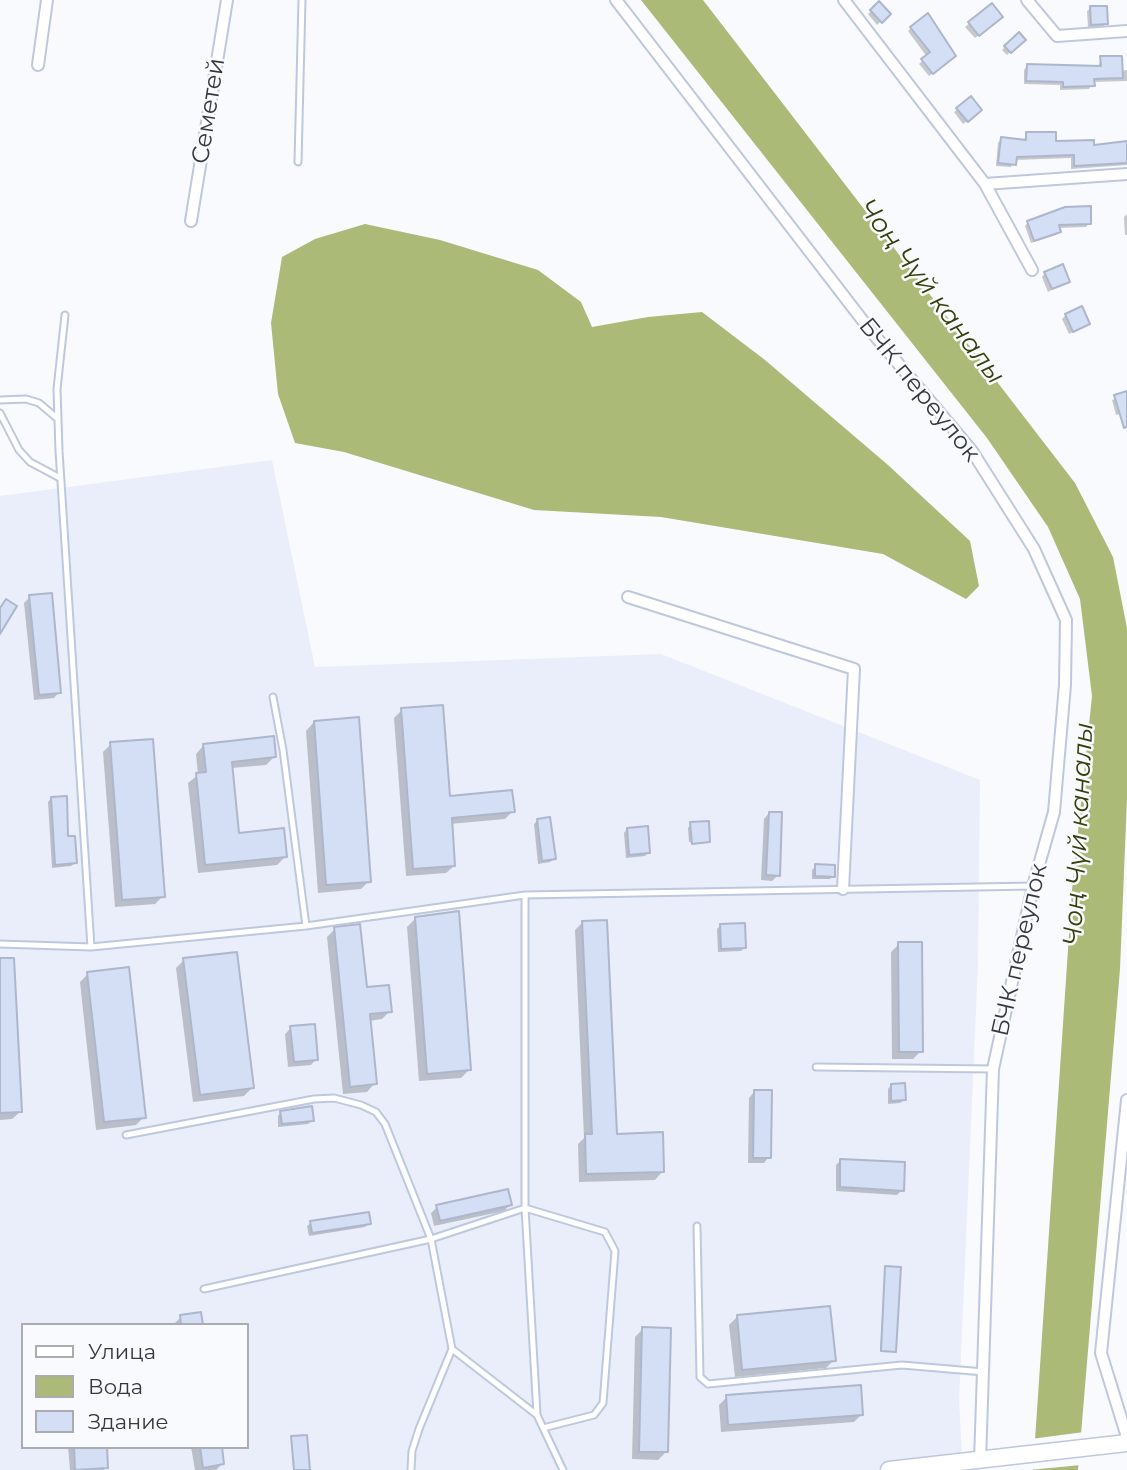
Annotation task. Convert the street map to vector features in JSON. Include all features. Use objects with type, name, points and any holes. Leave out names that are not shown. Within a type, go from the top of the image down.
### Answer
[{"type":"main road","points":[[889,1470],[1127,1443]]},
{"type":"street","points":[[38,65],[47,0]]},
{"type":"street","name":"Семетей","points":[[191,221],[227,0]]},
{"type":"street","name":"БЧК переулок","points":[[616,0],[870,330],[972,451],[1034,549],[1066,620],[1065,685],[1054,811],[1033,886],[993,1069],[980,1461]]},
{"type":"street","points":[[844,0],[985,184],[1032,270]]},
{"type":"street","points":[[1027,0],[1057,36],[1127,32]]},
{"type":"street","points":[[985,184],[1127,174]]},
{"type":"street","points":[[628,597],[854,669],[842,889]]},
{"type":"street","points":[[1127,1100],[1101,1353],[1127,1437]]},
{"type":"lane","points":[[298,162],[302,0]]},
{"type":"lane","points":[[65,315],[57,389],[60,478],[91,947]]},
{"type":"lane","points":[[0,400],[26,399],[39,403],[58,419]]},
{"type":"lane","points":[[0,412],[19,450],[30,462],[60,478]]},
{"type":"lane","points":[[273,697],[283,750],[306,926]]},
{"type":"lane","points":[[0,944],[91,947],[306,926],[525,895],[1033,886]]},
{"type":"lane","points":[[525,895],[525,1208],[537,1415],[563,1470]]},
{"type":"lane","points":[[816,1067],[993,1069]]},
{"type":"lane","points":[[126,1135],[314,1099],[334,1098],[376,1112],[385,1124],[431,1239],[452,1349],[419,1429],[412,1451],[411,1470]]},
{"type":"lane","points":[[204,1289],[431,1239],[525,1208],[605,1232],[615,1251],[603,1403],[594,1415],[543,1428]]},
{"type":"lane","points":[[697,1226],[700,1377],[708,1384],[902,1366],[984,1372]]},
{"type":"lane","points":[[452,1349],[537,1415]]},
{"type":"shaded area","points":[[272,460],[315,667],[661,654],[980,780],[978,964],[959,1401],[963,1470],[0,1470],[0,496]]},
{"type":"water","name":"Чоң Чүй каналы","points":[[641,0],[703,0],[1075,483],[1113,557],[1127,628],[1127,799],[1120,969],[1078,1470],[1033,1470],[1072,890],[1092,696],[1080,599],[1048,527],[987,438]]},
{"type":"water","points":[[365,224],[440,240],[538,270],[581,302],[592,327],[648,317],[702,312],[765,360],[888,465],[970,541],[979,586],[966,599],[883,554],[661,517],[534,510],[344,452],[295,443],[278,394],[271,323],[282,257],[315,239]]},
{"type":"pier","points":[[1084,1432],[1081,1465],[1029,1470],[1031,1439]]},
{"type":"building","points":[[879,1],[891,14],[882,23],[870,10]]},
{"type":"building","points":[[992,3],[1003,17],[979,36],[968,22]]},
{"type":"building","points":[[1090,6],[1107,6],[1108,24],[1091,25]]},
{"type":"building","points":[[928,13],[956,56],[933,74],[921,59],[930,52],[910,27]]},
{"type":"building","points":[[1019,32],[1026,40],[1011,53],[1004,46]]},
{"type":"building","points":[[1100,56],[1122,56],[1123,78],[1094,79],[1095,86],[1063,87],[1063,82],[1026,81],[1027,64],[1101,66]]},
{"type":"building","points":[[971,96],[982,110],[968,122],[956,108]]},
{"type":"building","points":[[1026,132],[1056,132],[1056,141],[1094,140],[1094,145],[1127,141],[1127,163],[1074,166],[1074,155],[1017,157],[1016,165],[998,163],[1001,137],[1026,140]]},
{"type":"building","points":[[1091,206],[1091,224],[1059,225],[1061,232],[1034,241],[1027,221],[1065,207]]},
{"type":"building","points":[[1063,264],[1070,282],[1052,289],[1044,272]]},
{"type":"building","points":[[1082,306],[1090,324],[1073,332],[1065,314]]},
{"type":"building","points":[[1127,391],[1127,427],[1124,428],[1114,395]]},
{"type":"building","points":[[52,593],[61,693],[39,695],[29,595]]},
{"type":"building","points":[[6,599],[17,606],[0,634],[0,608]]},
{"type":"building","points":[[443,705],[450,796],[512,790],[515,812],[452,818],[455,866],[413,869],[401,708]]},
{"type":"building","points":[[359,717],[371,882],[326,885],[314,721]]},
{"type":"building","points":[[274,736],[276,757],[232,762],[239,833],[284,828],[287,857],[205,865],[196,773],[206,772],[203,744]]},
{"type":"building","points":[[153,739],[165,897],[122,900],[110,742]]},
{"type":"building","points":[[67,796],[68,836],[75,836],[77,863],[55,865],[51,797]]},
{"type":"building","points":[[769,812],[782,812],[780,876],[766,875]]},
{"type":"building","points":[[550,817],[556,859],[542,861],[537,819]]},
{"type":"building","points":[[709,821],[710,842],[692,844],[690,822]]},
{"type":"building","points":[[648,826],[650,853],[629,855],[627,828]]},
{"type":"building","points":[[815,864],[835,865],[835,877],[815,876]]},
{"type":"building","points":[[459,911],[471,1070],[427,1074],[415,917]]},
{"type":"building","points":[[607,920],[617,1134],[663,1132],[664,1172],[586,1174],[585,1134],[592,1134],[582,921]]},
{"type":"building","points":[[745,923],[746,948],[721,949],[720,924]]},
{"type":"building","points":[[360,924],[367,987],[389,985],[392,1012],[370,1014],[377,1084],[350,1087],[334,927]]},
{"type":"building","points":[[898,942],[922,942],[923,1052],[899,1052]]},
{"type":"building","points":[[237,952],[254,1088],[200,1095],[183,958]]},
{"type":"building","points":[[0,958],[14,958],[22,1112],[0,1113]]},
{"type":"building","points":[[129,967],[146,1118],[104,1122],[87,972]]},
{"type":"building","points":[[315,1024],[318,1060],[294,1062],[290,1026]]},
{"type":"building","points":[[905,1083],[906,1100],[891,1101],[891,1084]]},
{"type":"building","points":[[754,1090],[772,1090],[771,1158],[753,1158]]},
{"type":"building","points":[[312,1106],[314,1121],[282,1124],[280,1111]]},
{"type":"building","points":[[840,1159],[905,1162],[904,1191],[840,1187]]},
{"type":"building","points":[[508,1189],[512,1205],[440,1221],[436,1205]]},
{"type":"building","points":[[369,1212],[371,1224],[312,1233],[310,1221]]},
{"type":"building","points":[[885,1266],[901,1267],[896,1352],[881,1351]]},
{"type":"building","points":[[830,1306],[836,1361],[742,1370],[737,1315]]},
{"type":"building","points":[[201,1312],[203,1323],[181,1323],[180,1315]]},
{"type":"building","points":[[642,1327],[671,1328],[668,1452],[639,1452]]},
{"type":"building","points":[[861,1385],[863,1415],[728,1425],[726,1395]]},
{"type":"building","points":[[307,1435],[310,1470],[294,1470],[291,1436]]},
{"type":"building","points":[[74,1449],[107,1449],[108,1468],[75,1470]]},
{"type":"building","points":[[200,1449],[222,1449],[224,1464],[203,1468]]}]
